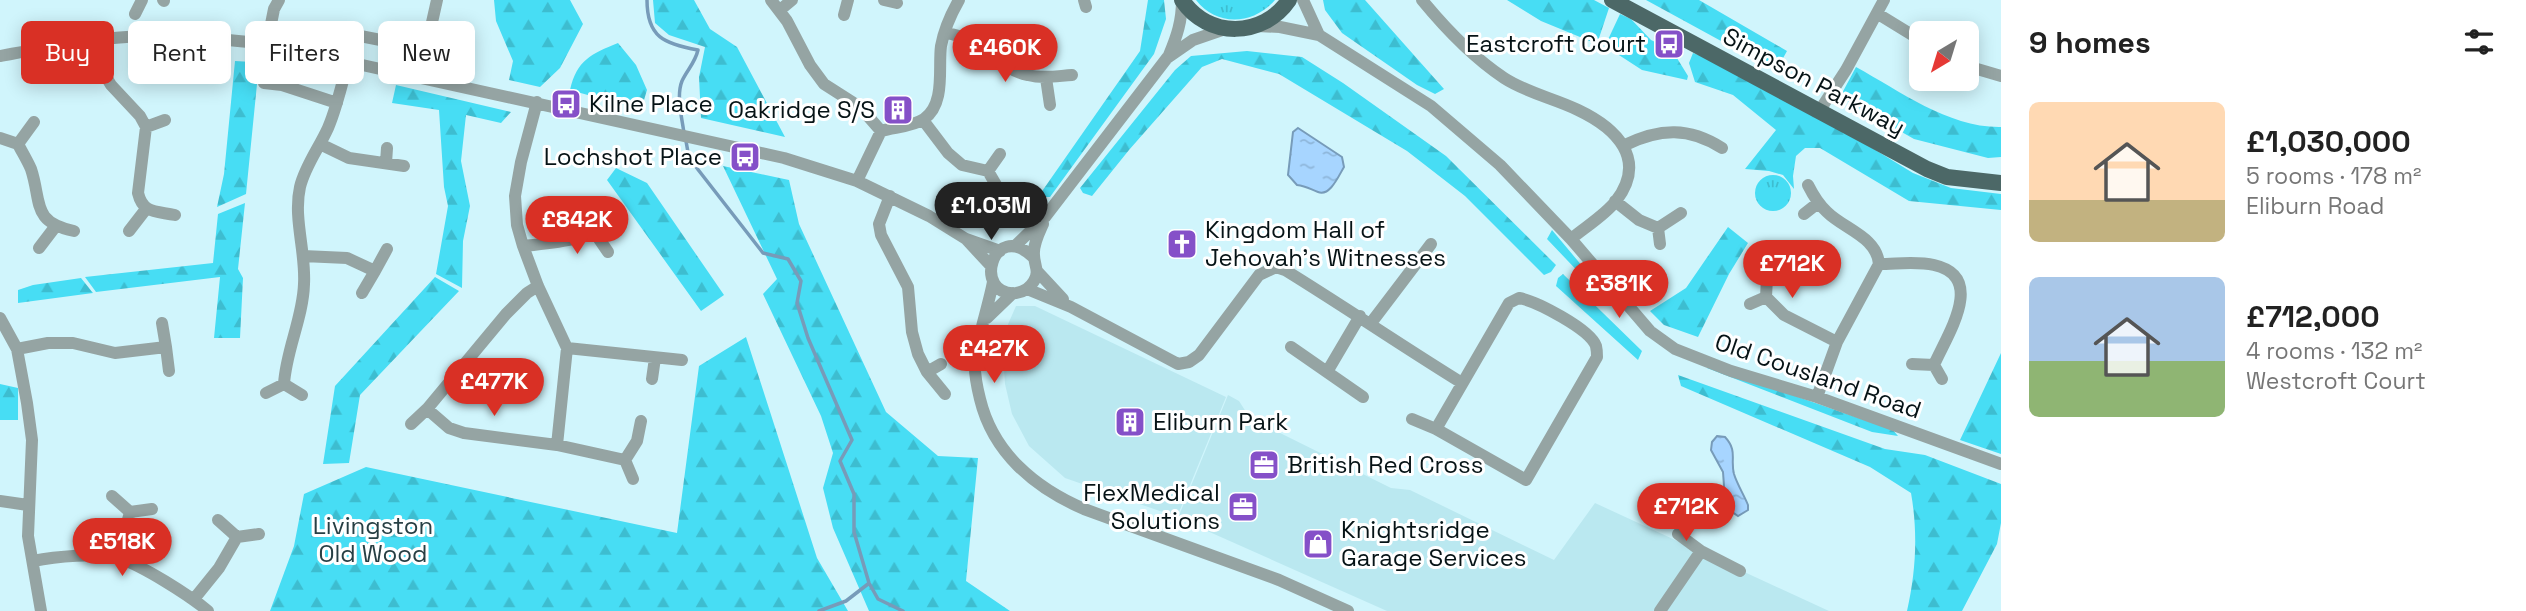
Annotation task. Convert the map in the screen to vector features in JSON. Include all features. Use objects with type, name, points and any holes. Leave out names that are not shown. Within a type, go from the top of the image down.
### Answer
[{"type":"main road","points":[[1182,0],[1198,18],[1225,29],[1241,30],[1271,19],[1289,0]]},
{"type":"main road","name":"Simpson Parkway","points":[[1612,0],[1927,169],[1947,177],[2001,183]]},
{"type":"street","points":[[135,14],[142,0]]},
{"type":"street","points":[[272,21],[279,0]]},
{"type":"street","points":[[432,21],[437,0]]},
{"type":"street","points":[[771,0],[780,10],[810,65],[824,84],[860,107],[881,131]]},
{"type":"street","points":[[780,10],[792,0]]},
{"type":"street","points":[[844,15],[848,0]]},
{"type":"street","points":[[857,181],[881,131],[923,120],[931,111],[941,78],[941,47],[951,12],[959,0]]},
{"type":"street","points":[[990,267],[1000,251],[1015,246],[1045,217],[1167,58],[1178,34],[1182,18],[1182,0]]},
{"type":"street","points":[[1303,0],[1319,35]]},
{"type":"street","points":[[1422,0],[1502,77],[1532,94],[1590,117],[1611,131],[1625,145],[1629,157],[1628,174],[1615,201],[1570,239]]},
{"type":"street","points":[[1820,110],[1846,70],[1884,0]]},
{"type":"street","points":[[1878,14],[1909,33]]},
{"type":"street","name":"Old Cousland Road","points":[[1257,26],[1280,27],[1319,35],[1431,106],[1475,141],[1570,239],[1650,331],[1675,349],[1731,371],[1817,397],[2001,464]]},
{"type":"street","points":[[1167,58],[1193,40],[1225,29]]},
{"type":"street","points":[[945,33],[958,34],[1025,75],[1046,78],[1072,75]]},
{"type":"street","points":[[114,38],[150,36],[245,42]]},
{"type":"street","points":[[0,56],[21,52]]},
{"type":"street","points":[[364,65],[784,158],[857,181],[929,216],[966,239],[1000,251]]},
{"type":"street","points":[[1979,70],[2001,76]]},
{"type":"street","points":[[1046,78],[1050,105]]},
{"type":"street","points":[[111,84],[140,116],[146,127],[138,193],[141,204],[146,209],[175,215]]},
{"type":"street","points":[[273,84],[337,103]]},
{"type":"street","points":[[284,384],[285,366],[304,285],[299,223],[300,189],[305,170],[320,144],[337,103],[342,84]]},
{"type":"street","points":[[537,103],[515,196],[517,225],[523,246],[567,348],[557,445]]},
{"type":"street","points":[[146,127],[165,120]]},
{"type":"street","points":[[923,120],[948,153],[962,165],[988,171],[999,190]]},
{"type":"street","points":[[18,144],[34,122]]},
{"type":"street","points":[[1704,136],[1711,124]]},
{"type":"street","points":[[1625,145],[1643,136],[1661,132],[1704,136],[1722,148]]},
{"type":"street","points":[[0,138],[18,144],[30,168],[39,209],[55,227],[74,231]]},
{"type":"street","points":[[320,144],[349,158],[404,166]]},
{"type":"street","points":[[386,163],[387,148]]},
{"type":"street","points":[[988,171],[1000,154]]},
{"type":"street","points":[[1808,185],[1818,203],[1838,221],[1868,241],[1875,249],[1880,264],[1837,342],[1817,397]]},
{"type":"street","points":[[890,196],[879,225],[881,235],[908,287],[912,332],[918,354],[927,372],[945,394]]},
{"type":"street","points":[[1615,201],[1639,220],[1658,228]]},
{"type":"street","points":[[1804,214],[1818,203]]},
{"type":"street","points":[[129,230],[146,209]]},
{"type":"street","points":[[1658,228],[1681,213]]},
{"type":"street","points":[[985,321],[999,304],[1013,293],[1027,289],[1036,278],[1036,239],[1045,217]]},
{"type":"street","points":[[523,246],[563,242],[595,233],[615,219]]},
{"type":"street","points":[[39,248],[55,227]]},
{"type":"street","points":[[1658,228],[1660,244]]},
{"type":"street","points":[[595,233],[608,252]]},
{"type":"street","points":[[966,239],[990,267],[993,282],[975,363],[975,379],[981,404],[999,444],[1037,484],[1057,498],[1084,509],[1266,576],[1349,611]]},
{"type":"street","points":[[1327,372],[1365,320],[1431,244]]},
{"type":"street","points":[[1015,246],[1025,249],[1034,257]]},
{"type":"street","points":[[362,293],[387,248]]},
{"type":"street","points":[[303,256],[347,258],[374,271]]},
{"type":"street","points":[[1880,264],[1937,265],[1958,278],[1962,286],[1961,302],[1934,365]]},
{"type":"street","points":[[1027,289],[1071,307],[1178,364],[1189,362],[1199,355],[1259,275],[1276,267],[1285,270],[1462,383]]},
{"type":"street","points":[[1037,271],[1071,307]]},
{"type":"street","points":[[1767,278],[1766,297],[1784,315],[1837,342]]},
{"type":"street","points":[[993,282],[999,288],[1013,293]]},
{"type":"street","points":[[411,424],[506,314],[538,286]]},
{"type":"street","points":[[1750,304],[1766,297]]},
{"type":"street","points":[[1412,419],[1436,429],[1526,480],[1597,357],[1596,344],[1585,332],[1531,300],[1519,298],[1509,303],[1436,429]]},
{"type":"street","points":[[0,318],[17,349],[24,379],[32,440],[28,536],[41,611]]},
{"type":"street","points":[[162,323],[169,371]]},
{"type":"street","points":[[17,349],[48,343],[73,343],[115,353],[166,347]]},
{"type":"street","points":[[1291,347],[1363,397]]},
{"type":"street","points":[[567,348],[682,360]]},
{"type":"street","points":[[652,379],[655,358]]},
{"type":"street","points":[[927,372],[942,363]]},
{"type":"street","points":[[1912,364],[1934,365]]},
{"type":"street","points":[[1934,365],[1942,379]]},
{"type":"street","points":[[266,393],[284,384]]},
{"type":"street","points":[[284,384],[302,395]]},
{"type":"street","points":[[426,408],[449,428],[464,433],[557,445],[625,460]]},
{"type":"street","points":[[625,460],[637,441],[641,421]]},
{"type":"street","points":[[625,460],[633,479]]},
{"type":"street","points":[[112,496],[130,512],[152,509]]},
{"type":"street","points":[[0,501],[28,505]]},
{"type":"street","points":[[118,558],[130,512]]},
{"type":"street","points":[[218,520],[237,537],[259,534]]},
{"type":"street","points":[[1678,534],[1701,551],[1740,570]]},
{"type":"street","points":[[194,599],[219,568],[237,537]]},
{"type":"street","points":[[1660,611],[1701,551]]},
{"type":"street","points":[[33,561],[53,557],[118,558],[194,599],[208,611]]},
{"type":"shaded area","points":[[1016,306],[1035,306],[1226,397],[1177,517],[1065,478],[1029,446],[1012,414],[1005,384],[1002,338]]},
{"type":"shaded area","points":[[1228,395],[1239,401],[1250,418],[1391,488],[1410,490],[1554,560],[1595,503],[1829,611],[1387,611],[1178,518]]},
{"type":"green space","points":[[494,0],[570,0],[583,24],[560,68],[540,87],[509,80],[513,61],[496,21]]},
{"type":"green space","points":[[653,0],[694,0],[710,29],[737,47],[785,137],[701,118],[699,77],[705,47],[669,35],[655,23]]},
{"type":"green space","points":[[1148,0],[1164,0],[1166,19],[1154,54],[1050,197],[1038,197],[1140,51]]},
{"type":"green space","points":[[1196,0],[1275,0],[1256,14],[1235,20],[1214,15]]},
{"type":"green space","points":[[1323,0],[1365,0],[1444,89],[1435,94],[1417,85],[1342,33],[1325,10]]},
{"type":"green space","points":[[1507,0],[1594,0],[1609,8],[1597,44],[1541,21]]},
{"type":"green space","points":[[1646,0],[1699,0],[1787,51],[1776,71]]},
{"type":"green space","points":[[1620,14],[1631,19],[1651,40],[1672,50],[1688,76],[1687,80],[1642,70],[1605,46]]},
{"type":"green space","points":[[618,43],[636,65],[647,90],[641,110],[570,90],[586,59]]},
{"type":"green space","points":[[1247,51],[1302,57],[1343,83],[1446,156],[1556,265],[1551,272],[1544,275],[1465,196],[1407,151],[1279,74],[1222,59],[1202,67],[1092,196],[1083,193],[1080,188],[1175,70],[1191,56]]},
{"type":"green space","points":[[1693,53],[1718,62],[1828,121],[1913,173],[1951,188],[2001,194],[2001,210],[1909,201],[1820,148],[1805,148],[1796,156],[1794,189],[1783,175],[1745,169],[1776,130],[1733,95],[1695,82],[1689,63]]},
{"type":"green space","points":[[235,61],[245,62],[245,84],[257,84],[246,194],[217,207],[224,174]]},
{"type":"green space","points":[[1856,67],[1944,115],[1982,126],[2001,127],[2001,157],[1988,158],[1914,139],[1840,97]]},
{"type":"green space","points":[[396,85],[511,112],[501,123],[466,115],[461,161],[470,206],[463,241],[462,288],[436,274],[448,206],[444,187],[439,110],[392,103]]},
{"type":"green space","points":[[723,166],[789,180],[799,224],[886,412],[938,456],[978,458],[966,581],[1010,611],[869,611],[833,528],[823,488],[833,453],[821,416],[763,294],[777,279]]},
{"type":"green space","points":[[616,168],[647,183],[724,295],[701,311],[607,180]]},
{"type":"green space","points":[[1773,175],[1785,181],[1791,193],[1785,205],[1773,211],[1761,205],[1755,193],[1761,181]]},
{"type":"green space","points":[[245,203],[238,269],[243,278],[240,338],[214,338],[220,277],[96,292],[85,277],[213,263],[218,214]]},
{"type":"green space","points":[[1728,227],[1748,243],[1729,274],[1698,337],[1664,325],[1650,311],[1686,288]]},
{"type":"green space","points":[[1552,230],[1588,273],[1586,280],[1547,239]]},
{"type":"green space","points":[[1563,274],[1642,351],[1638,360],[1556,286],[1558,278]]},
{"type":"green space","points":[[435,277],[459,291],[360,395],[349,463],[323,464],[335,386]]},
{"type":"green space","points":[[81,278],[93,293],[18,303],[18,290],[33,285]]},
{"type":"green space","name":"Livingston Old Wood","points":[[746,337],[817,558],[848,611],[270,611],[294,546],[304,494],[366,467],[677,533],[699,366]]},
{"type":"green space","points":[[2001,353],[2001,454],[1960,440]]},
{"type":"green space","points":[[1709,366],[1893,430],[1898,436],[1872,432],[1707,368]]},
{"type":"green space","points":[[1678,375],[1885,449],[1925,455],[2001,484],[2001,523],[1997,544],[1962,611],[1907,611],[1915,552],[1911,493],[1870,467],[1681,386]]},
{"type":"green space","points":[[0,384],[18,388],[18,420],[0,420]]},
{"type":"water","points":[[1298,128],[1342,157],[1344,167],[1334,184],[1322,193],[1297,185],[1288,175],[1293,132]]},
{"type":"water","points":[[1717,436],[1725,437],[1729,442],[1733,451],[1734,474],[1748,505],[1748,510],[1738,516],[1728,509],[1723,472],[1711,450],[1712,442]]},
{"type":"waterway","points":[[647,0],[650,23],[660,37],[676,45],[698,50],[680,87],[684,133]]},
{"type":"waterway","points":[[686,141],[689,158],[763,253],[788,259],[801,281],[797,303],[808,338],[852,440],[840,461],[854,494],[854,532],[869,583],[878,599],[903,611]]},
{"type":"waterway","points":[[819,611],[846,601],[868,584]]},
{"type":"place","name":"Eastcroft Court","points":[[1669,44]]},
{"type":"place","name":"Kilne Place","points":[[566,104]]},
{"type":"place","name":"Oakridge S/S","points":[[898,110]]},
{"type":"place","name":"Lochshot Place","points":[[745,157]]},
{"type":"place","name":"Kingdom Hall of Jehovah's Witnesses","points":[[1182,244]]},
{"type":"place","name":"Eliburn Park","points":[[1130,422]]},
{"type":"place","name":"British Red Cross","points":[[1264,465]]},
{"type":"place","name":"FlexMedical Solutions","points":[[1243,507]]},
{"type":"place","name":"Knightsridge Garage Services","points":[[1318,544]]}]
